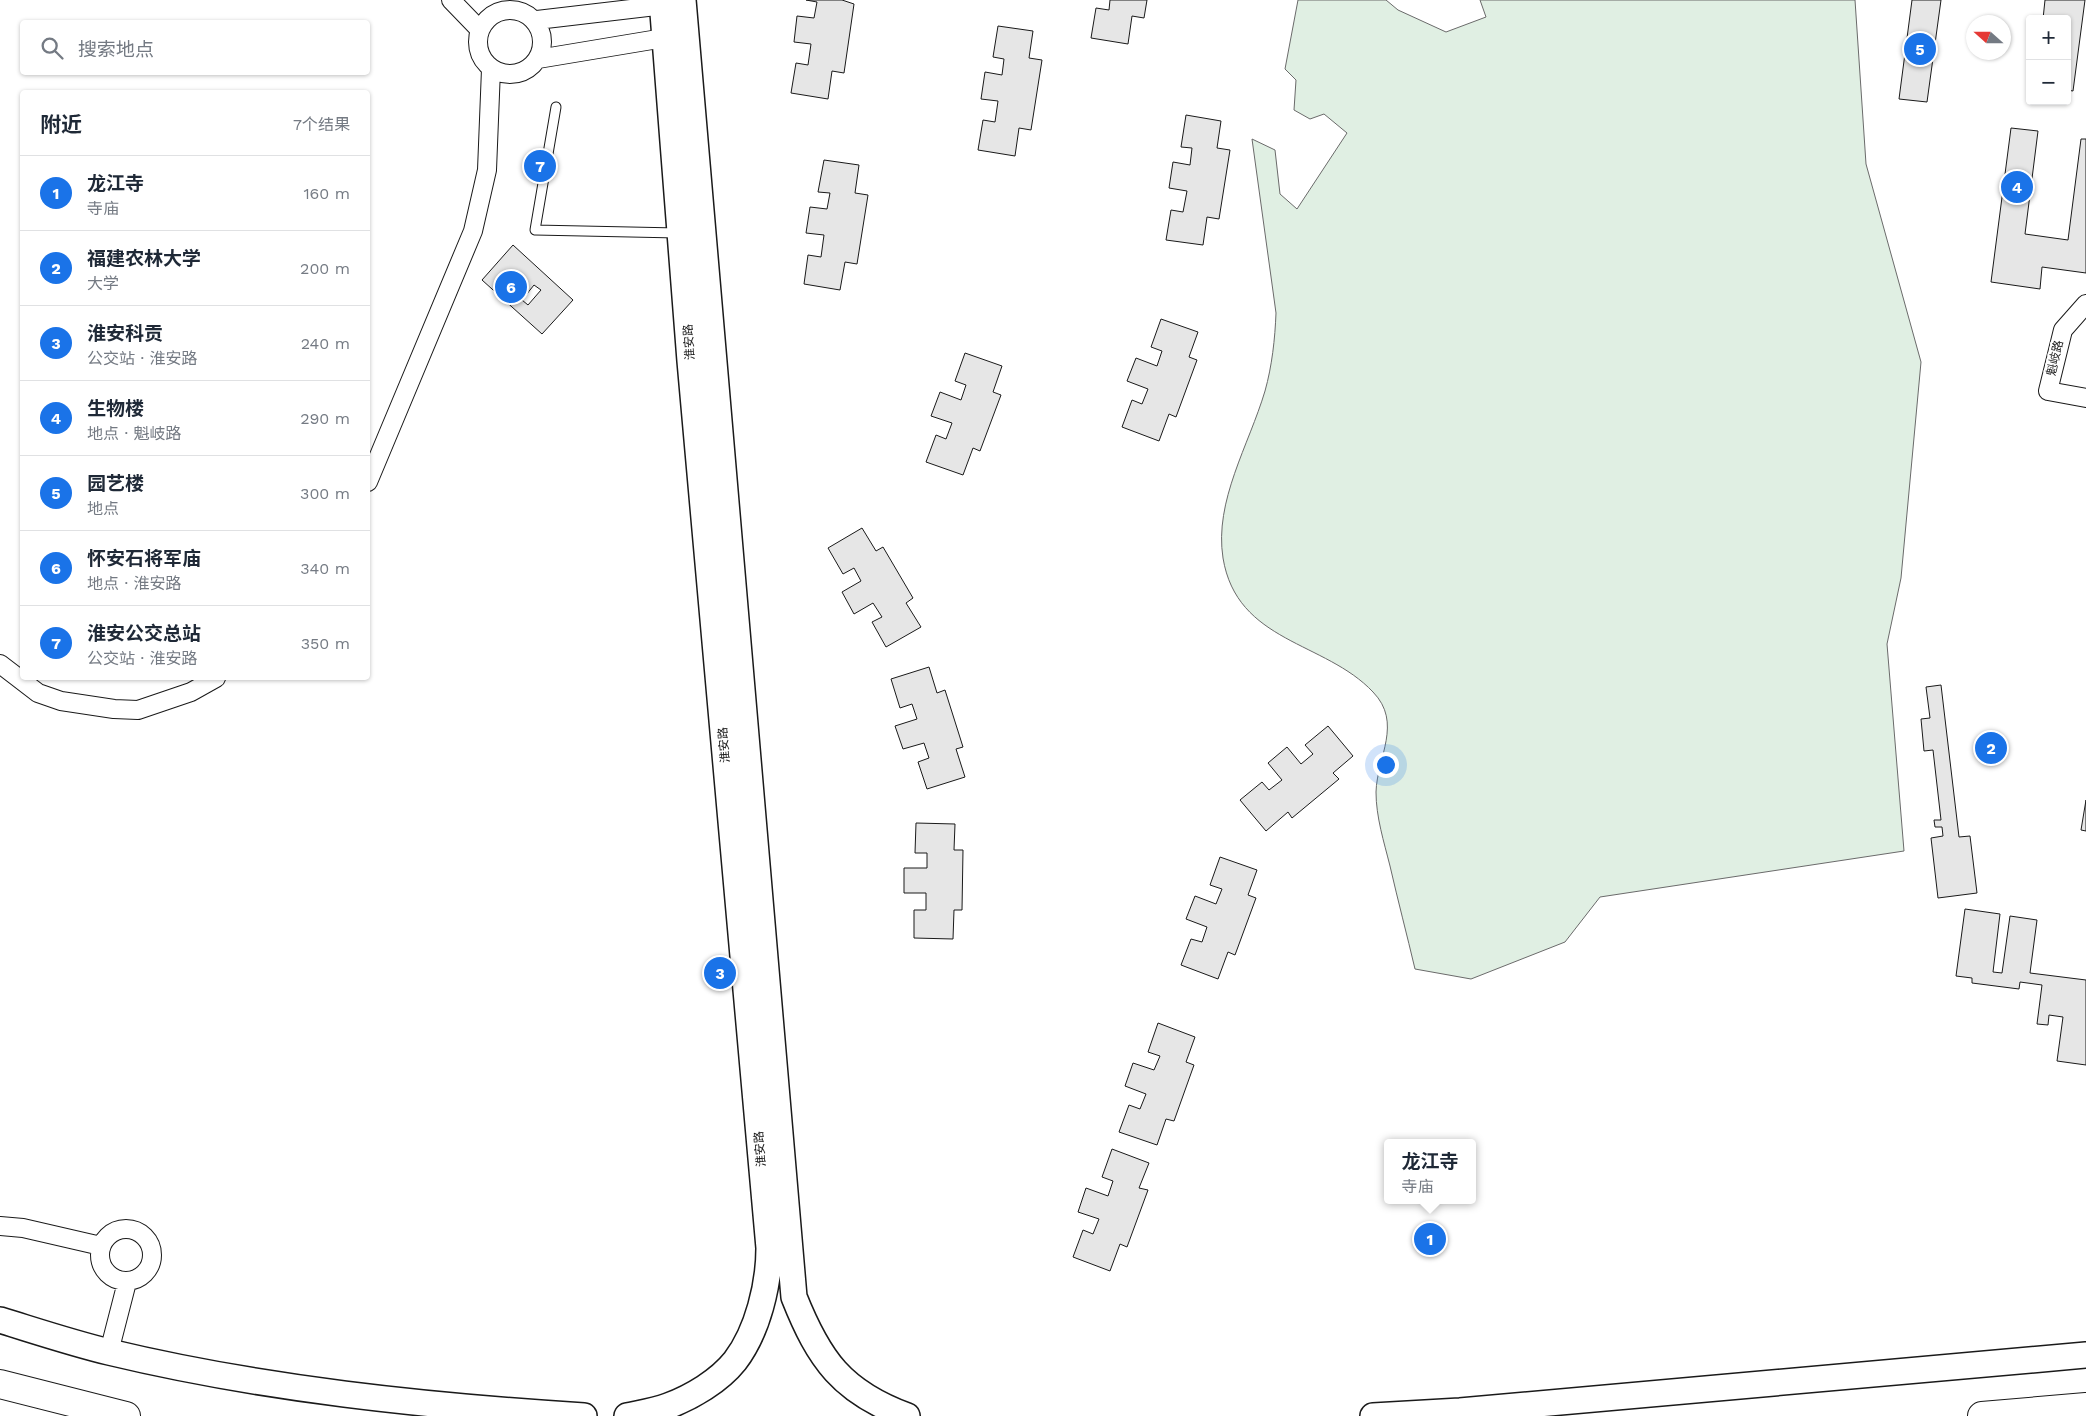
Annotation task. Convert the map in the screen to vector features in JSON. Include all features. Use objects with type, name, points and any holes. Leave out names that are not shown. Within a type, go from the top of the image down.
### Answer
[{"type":"highway","points":[[0,1384],[126,1416]]},
{"type":"highway","points":[[1982,1416],[2086,1407]]},
{"type":"main road","name":"淮安路","points":[[672,2],[712,358],[794,1297],[813,1339],[843,1381],[880,1406],[907,1416]]},
{"type":"main road","name":"淮安路","points":[[627,1416],[668,1406],[692,1394],[707,1386],[735,1361],[754,1326],[769,1272],[769,1248],[680,233],[676,36]]},
{"type":"main road","points":[[0,1320],[109,1352],[246,1380],[332,1392],[526,1412],[584,1416]]},
{"type":"main road","points":[[1373,1416],[1460,1411],[2086,1355]]},
{"type":"street","points":[[452,0],[480,30]]},
{"type":"street","points":[[537,20],[672,2]]},
{"type":"street","points":[[504,10],[525,12],[537,20],[543,38],[542,49],[538,59],[531,67],[517,74],[501,73],[491,69],[479,52],[480,30],[494,14],[504,10]]},
{"type":"street","points":[[538,59],[676,36]]},
{"type":"street","points":[[370,477],[472,231],[487,170],[491,69]]},
{"type":"street","name":"魁岐路","points":[[2086,304],[2063,330],[2048,391],[2086,398]]},
{"type":"street","points":[[0,664],[20,679]]},
{"type":"street","points":[[21,680],[38,693],[61,701],[114,709],[138,710],[191,692],[212,680]]},
{"type":"street","points":[[0,1226],[23,1228],[101,1246]]},
{"type":"street","points":[[128,1228],[143,1234],[149,1241],[152,1260],[144,1275],[126,1282],[118,1280],[104,1270],[100,1262],[101,1246],[112,1232],[128,1228]]},
{"type":"street","points":[[109,1352],[126,1282]]},
{"type":"lane","points":[[556,107],[535,230],[680,233]]},
{"type":"green space","points":[[1298,0],[1386,0],[1398,10],[1446,32],[1486,17],[1480,0],[1855,0],[1866,164],[1921,362],[1901,578],[1887,644],[1904,851],[1600,897],[1565,942],[1471,979],[1415,969],[1377,811],[1377,779],[1386,741],[1387,728],[1382,704],[1373,692],[1353,675],[1285,638],[1264,624],[1246,608],[1231,586],[1223,558],[1222,537],[1228,494],[1265,391],[1276,323],[1252,139],[1275,150],[1280,194],[1297,209],[1347,133],[1324,114],[1310,119],[1294,110],[1296,80],[1285,69]]},
{"type":"building","points":[[806,0],[842,0],[854,4],[844,73],[832,71],[828,99],[791,93],[796,63],[808,65],[811,44],[794,42],[797,16],[814,18],[817,2]]},
{"type":"building","points":[[1110,0],[1147,0],[1144,18],[1132,16],[1128,44],[1091,38],[1096,8],[1109,10]]},
{"type":"building","points":[[1912,0],[1941,0],[1927,102],[1899,99]]},
{"type":"building","points":[[2045,0],[2085,0],[2073,91],[2071,91],[2071,15],[2043,15]]},
{"type":"building","points":[[998,26],[1033,31],[1029,58],[1042,60],[1031,130],[1019,128],[1015,156],[978,150],[983,120],[995,122],[998,101],[981,99],[985,72],[1002,75],[1004,59],[993,57]]},
{"type":"building","points":[[1186,115],[1221,121],[1217,148],[1230,150],[1219,219],[1207,217],[1203,245],[1166,240],[1171,210],[1183,212],[1187,191],[1169,188],[1173,162],[1190,165],[1192,148],[1181,147]]},
{"type":"building","points":[[2011,128],[2038,131],[2025,234],[2068,240],[2081,139],[2086,139],[2086,273],[2042,267],[2040,289],[1991,282]]},
{"type":"building","points":[[824,160],[859,165],[855,193],[868,195],[857,264],[845,262],[840,290],[804,284],[808,255],[821,257],[824,235],[806,233],[810,207],[827,209],[830,193],[818,192]]},
{"type":"building","points":[[513,245],[573,300],[542,334],[482,280]],"holes":[[[534,285],[541,290],[528,305],[522,300]]]},
{"type":"building","points":[[1161,319],[1198,332],[1189,357],[1197,360],[1176,417],[1169,414],[1159,441],[1122,427],[1132,400],[1142,404],[1148,389],[1127,381],[1136,358],[1157,366],[1162,351],[1151,347]]},
{"type":"building","points":[[965,353],[1002,366],[993,392],[1001,395],[980,451],[973,448],[963,475],[926,462],[936,435],[946,439],[952,423],[931,416],[940,392],[961,400],[966,385],[955,381]]},
{"type":"building","points":[[862,528],[876,551],[883,547],[913,598],[906,603],[921,627],[886,647],[872,622],[882,617],[873,603],[854,614],[842,592],[861,581],[854,568],[843,574],[828,548]]},
{"type":"building","points":[[929,667],[937,693],[945,690],[963,747],[956,749],[965,777],[927,789],[918,762],[929,758],[924,743],[903,749],[895,726],[917,719],[912,704],[900,708],[891,679]]},
{"type":"building","points":[[1941,685],[1959,837],[1970,836],[1977,893],[1938,898],[1931,838],[1943,836],[1942,827],[1935,827],[1934,820],[1941,820],[1933,750],[1924,751],[1921,719],[1930,718],[1926,687]]},
{"type":"building","points":[[1328,726],[1353,756],[1333,773],[1339,779],[1292,818],[1288,812],[1266,831],[1240,800],[1262,782],[1269,790],[1282,780],[1268,763],[1287,747],[1301,764],[1313,754],[1305,745]]},
{"type":"building","points":[[2086,800],[2086,831],[2081,830]]},
{"type":"building","points":[[916,823],[955,824],[954,850],[963,850],[962,910],[954,910],[953,939],[914,938],[914,910],[926,910],[926,893],[904,893],[904,868],[927,868],[927,853],[915,853]]},
{"type":"building","points":[[1220,857],[1257,870],[1248,895],[1256,898],[1235,955],[1228,952],[1218,979],[1181,965],[1191,939],[1202,942],[1207,927],[1186,919],[1195,896],[1216,904],[1222,889],[1210,885]]},
{"type":"building","points":[[1965,909],[2000,914],[1993,972],[2002,973],[2010,916],[2037,920],[2030,973],[2086,980],[2086,1065],[2057,1061],[2063,1017],[2049,1015],[2048,1025],[2037,1024],[2042,985],[2020,982],[2019,989],[1972,983],[1972,978],[1956,976]]},
{"type":"building","points":[[1158,1023],[1195,1037],[1186,1062],[1194,1065],[1174,1121],[1166,1119],[1157,1145],[1119,1132],[1129,1105],[1140,1109],[1146,1094],[1125,1086],[1133,1063],[1154,1070],[1160,1056],[1148,1052]]},
{"type":"building","points":[[1112,1149],[1149,1163],[1139,1188],[1148,1190],[1127,1247],[1120,1244],[1110,1271],[1073,1257],[1083,1230],[1093,1234],[1099,1219],[1078,1212],[1086,1188],[1108,1196],[1113,1181],[1102,1177]]},
{"type":"place","name":"园艺楼","points":[[1920,49]]},
{"type":"place","name":"淮安公交总站","points":[[540,166]]},
{"type":"place","name":"生物楼","points":[[2017,187]]},
{"type":"place","name":"怀安石将军庙","points":[[511,287]]},
{"type":"place","name":"福建农林大学","points":[[1991,748]]},
{"type":"place","name":"淮安科贡","points":[[720,973]]},
{"type":"place","name":"龙江寺","points":[[1430,1239]]}]
